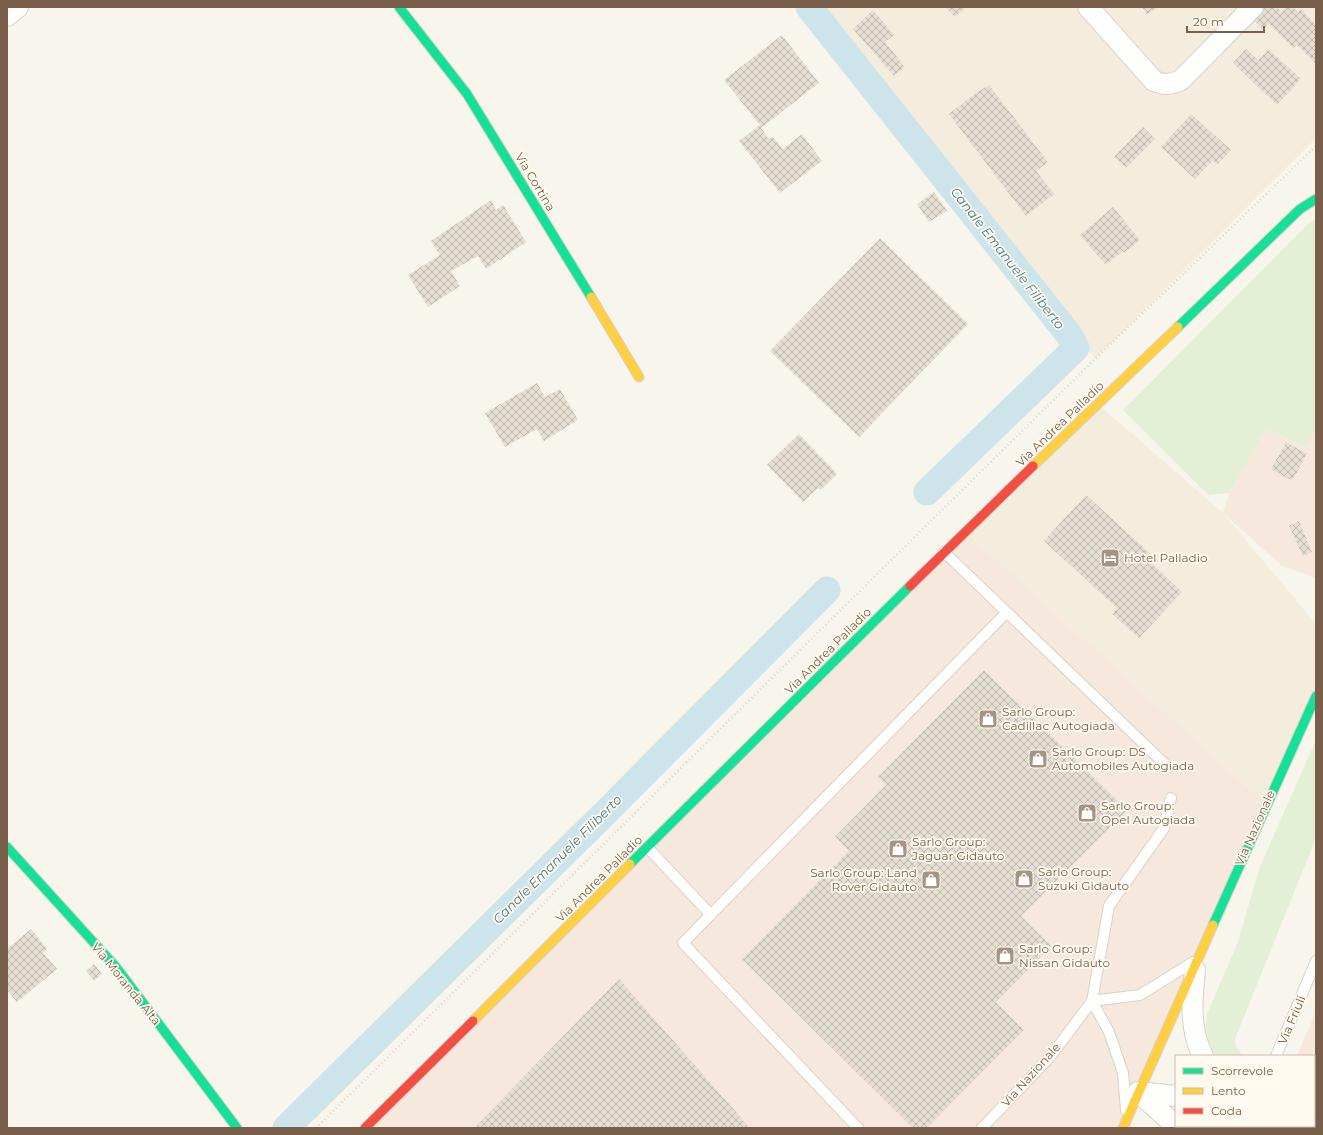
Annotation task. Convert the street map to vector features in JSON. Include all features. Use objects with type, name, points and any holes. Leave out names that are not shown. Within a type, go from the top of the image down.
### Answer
[{"type":"street","points":[[7,16],[18,7]]},
{"type":"street","name":"Via Cortina","points":[[399,7],[468,94],[639,377]]},
{"type":"street","points":[[1088,7],[1154,81],[1162,85],[1173,84],[1181,80],[1253,7]]},
{"type":"street","name":"Via Andrea Palladio","points":[[365,1128],[944,552],[1300,209],[1316,199]]},
{"type":"street","name":"Via Nazionale","points":[[1123,1128],[1196,960],[1316,696]]},
{"type":"street","name":"Via Moranda Alta","points":[[7,847],[116,967],[237,1128]]},
{"type":"street","points":[[1196,960],[1192,992],[1194,1032],[1203,1055]]},
{"type":"street","points":[[1138,1092],[1175,1096]]},
{"type":"street","points":[[1138,1092],[1175,1125]]},
{"type":"lane","points":[[944,552],[1006,613],[1166,764]]},
{"type":"lane","points":[[858,1128],[683,943],[1006,613]]},
{"type":"lane","name":"Via Nazionale","points":[[982,1128],[1050,1057],[1092,1001],[1109,906],[1164,828],[1171,798]]},
{"type":"lane","points":[[648,848],[710,914]]},
{"type":"lane","points":[[1092,1001],[1140,995],[1196,960]]},
{"type":"lane","name":"Via Friuli","points":[[1276,1055],[1316,962]]},
{"type":"lane","name":"Via Nazionale","points":[[1092,1001],[1109,1032],[1122,1073],[1127,1118]]},
{"type":"path","points":[[316,1128],[1095,359],[1316,146]]},
{"type":"shaded area","points":[[818,7],[1316,7],[1316,138],[1095,359]]},
{"type":"shaded area","points":[[1098,404],[1223,513],[1316,624],[1316,696],[1266,804],[965,532]]},
{"type":"shaded area","points":[[1267,429],[1305,448],[1316,429],[1316,578],[1282,566],[1223,513],[1229,493]]},
{"type":"shaded area","points":[[965,532],[1266,804],[1123,1128],[365,1128]]},
{"type":"shaded area","points":[[1316,1011],[1316,1128],[1279,1128],[1315,1127],[1315,1055],[1297,1055]]},
{"type":"green space","points":[[1316,218],[1316,429],[1306,448],[1267,429],[1229,493],[1208,495],[1123,410],[1307,225]]},
{"type":"green space","points":[[1316,740],[1316,838],[1235,1039],[1236,1047],[1242,1055],[1216,1055],[1205,1034],[1207,1014],[1238,942],[1259,869]]},
{"type":"building","points":[[945,7],[966,7],[955,17]]},
{"type":"building","points":[[1142,7],[1158,7],[1147,15]]},
{"type":"building","points":[[1261,7],[1277,7],[1281,12],[1286,7],[1294,7],[1298,12],[1301,9],[1316,25],[1316,64],[1297,45],[1293,48],[1269,24],[1263,30],[1251,17]]},
{"type":"building","points":[[873,10],[894,35],[885,42],[905,67],[894,76],[853,29]]},
{"type":"building","points":[[782,35],[819,83],[761,128],[769,139],[773,137],[783,149],[802,134],[822,161],[780,193],[739,141],[760,125],[724,80]]},
{"type":"building","points":[[1246,49],[1258,60],[1268,49],[1301,79],[1277,105],[1233,63]]},
{"type":"building","points":[[989,85],[1048,162],[1036,171],[1054,194],[1026,216],[949,114]]},
{"type":"building","points":[[1191,114],[1231,150],[1217,165],[1213,160],[1195,179],[1161,147]]},
{"type":"building","points":[[1143,127],[1155,139],[1126,168],[1114,157]]},
{"type":"building","points":[[934,192],[947,211],[929,222],[917,204]]},
{"type":"building","points":[[491,200],[496,210],[503,205],[526,242],[486,269],[478,256],[451,271],[460,286],[428,307],[408,275],[440,255],[431,241]]},
{"type":"building","points":[[1113,207],[1140,240],[1125,253],[1123,251],[1106,265],[1080,235]]},
{"type":"building","points":[[880,238],[968,324],[859,437],[770,351]]},
{"type":"building","points":[[537,383],[545,397],[560,389],[578,420],[544,441],[537,429],[505,447],[485,413]]},
{"type":"building","points":[[799,434],[837,474],[821,490],[818,488],[803,502],[767,465]]},
{"type":"building","points":[[1286,442],[1307,454],[1292,481],[1271,469]]},
{"type":"building","points":[[1086,495],[1153,556],[1149,561],[1182,592],[1139,638],[1112,614],[1117,608],[1044,541]]},
{"type":"building","points":[[1299,521],[1312,552],[1303,556],[1289,526]]},
{"type":"building","points":[[984,670],[1127,810],[1021,916],[1051,946],[996,1002],[1024,1030],[927,1128],[913,1128],[742,959],[849,851],[835,837],[886,785],[878,777]]},
{"type":"building","points":[[31,929],[47,949],[43,953],[57,969],[17,1002],[7,990],[7,949]]},
{"type":"building","points":[[94,964],[102,974],[94,981],[86,971]]},
{"type":"building","points":[[619,979],[750,1128],[474,1128]]},
{"type":"waterway","name":"Canale Emanuele Filiberto","points":[[809,7],[1070,336],[1076,348],[927,492]]},
{"type":"waterway","name":"Canale Emanuele Filiberto","points":[[286,1128],[606,812],[827,590]]},
{"type":"traffic: fast","points":[[399,7],[467,94],[591,297]]},
{"type":"traffic: fast","points":[[1178,327],[1300,209],[1316,199]]},
{"type":"traffic: fast","points":[[630,864],[910,586]]},
{"type":"traffic: fast","points":[[1213,925],[1316,696]]},
{"type":"traffic: fast","points":[[7,847],[116,967],[237,1128]]},
{"type":"traffic: slow","points":[[591,297],[639,377]]},
{"type":"traffic: slow","points":[[1033,466],[1178,327]]},
{"type":"traffic: slow","points":[[473,1021],[630,864]]},
{"type":"traffic: slow","points":[[1123,1128],[1213,925]]},
{"type":"traffic: jam","points":[[910,586],[1033,466]]},
{"type":"traffic: jam","points":[[365,1128],[473,1021]]},
{"type":"place","name":"Hotel Palladio","points":[[1110,558]]},
{"type":"place","name":"Sarlo Group: Cadillac Autogiada","points":[[988,719]]},
{"type":"place","name":"Sarlo Group: DS Automobiles Autogiada","points":[[1038,759]]},
{"type":"place","name":"Sarlo Group: Opel Autogiada","points":[[1087,813]]},
{"type":"place","name":"Sarlo Group: Jaguar Gidauto","points":[[898,849]]},
{"type":"place","name":"Sarlo Group: Suzuki Gidauto","points":[[1024,879]]},
{"type":"place","name":"Sarlo Group: Land Rover Gidauto","points":[[931,880]]},
{"type":"place","name":"Sarlo Group: Nissan Gidauto","points":[[1005,956]]}]
